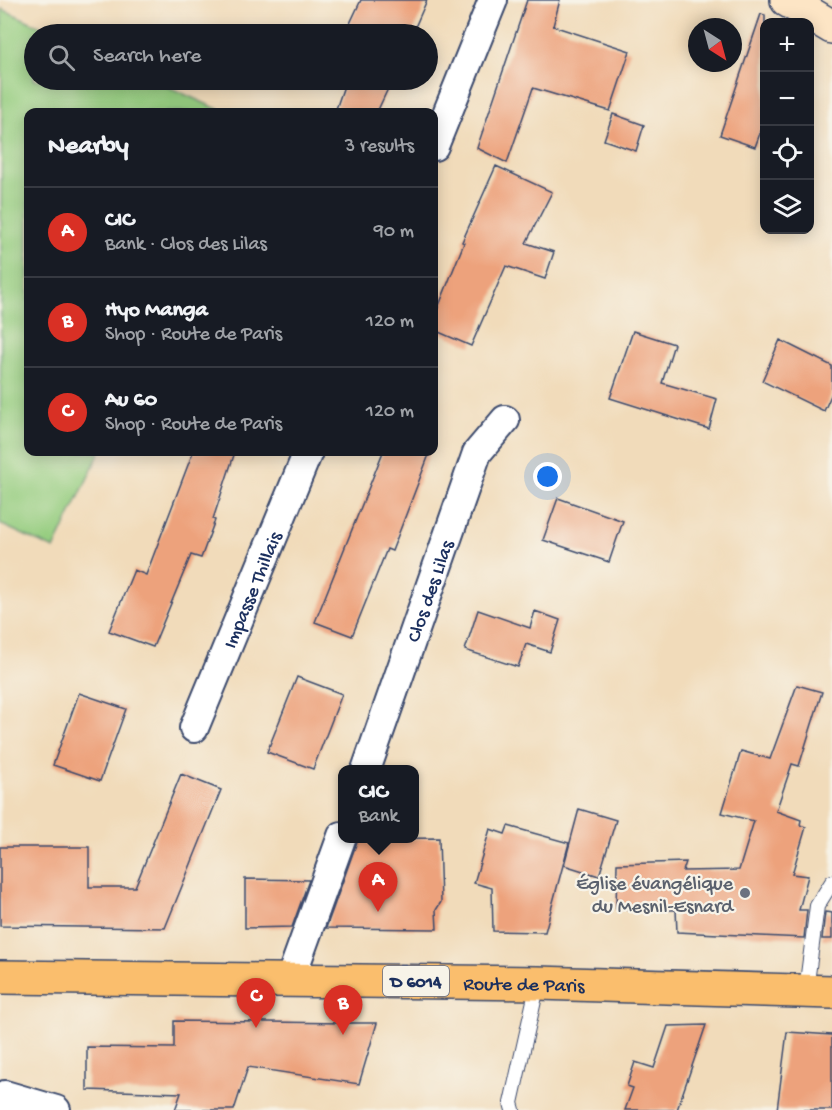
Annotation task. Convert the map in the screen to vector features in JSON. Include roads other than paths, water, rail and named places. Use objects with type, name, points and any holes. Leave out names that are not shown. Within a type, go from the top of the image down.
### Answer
[{"type":"main road","name":"Route de Paris","points":[[0,977],[538,983],[819,991]]},
{"type":"street","points":[[438,136],[493,0]]},
{"type":"street","points":[[787,0],[832,27]]},
{"type":"street","name":"Clos des Lilas","points":[[368,765],[477,453],[505,420]]},
{"type":"street","name":"Impasse Thillais","points":[[194,728],[306,456]]},
{"type":"street","points":[[290,980],[339,843]]},
{"type":"street","points":[[5,1103],[56,1110]]},
{"type":"lane","points":[[819,991],[817,906],[832,882]]},
{"type":"lane","points":[[513,1110],[511,1103],[538,983]]},
{"type":"place","name":"Église évangélique du Mesnil-Esnard","points":[[745,893]]},
{"type":"place","name":"CIC","points":[[378,912]]},
{"type":"place","name":"Au 60","points":[[256,1028]]},
{"type":"place","name":"Hyo Manga","points":[[343,1035]]}]
